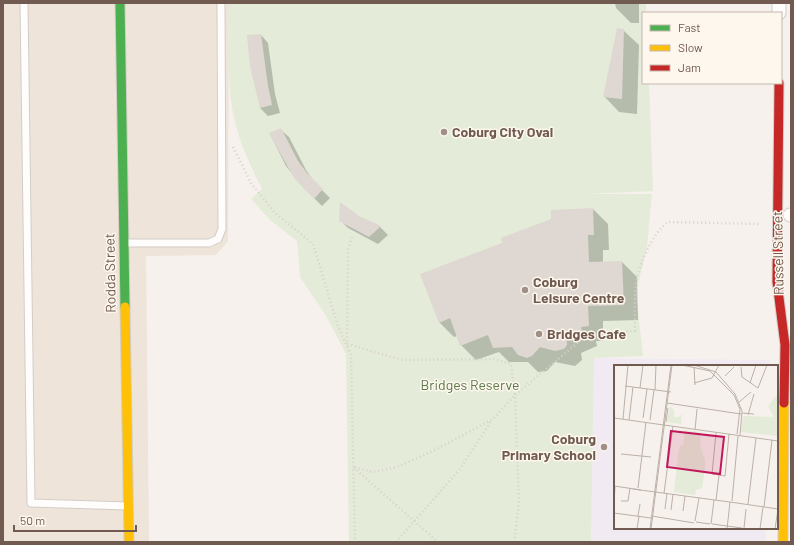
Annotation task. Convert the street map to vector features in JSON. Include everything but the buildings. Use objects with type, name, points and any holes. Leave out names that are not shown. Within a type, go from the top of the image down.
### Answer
[{"type":"street","name":"Rodda Street","points":[[120,3],[129,542]]},
{"type":"street","name":"Russell Street","points":[[779,84],[777,282],[785,345],[784,542]]},
{"type":"lane","points":[[24,3],[31,503],[129,506]]},
{"type":"lane","points":[[124,243],[209,243],[218,239],[222,229],[221,3]]},
{"type":"path","points":[[233,146],[251,183],[275,213],[313,244],[338,326],[348,344],[351,355],[355,542]]},
{"type":"path","points":[[396,542],[460,469],[493,418],[515,395],[581,340],[596,334],[635,331],[636,282],[646,252],[661,227],[668,222],[761,224]]},
{"type":"path","points":[[348,344],[348,251],[352,237]]},
{"type":"path","points":[[348,344],[403,360],[494,359],[512,364],[515,395],[519,503],[514,542]]},
{"type":"path","points":[[353,467],[373,472],[397,467],[435,450],[493,418]]},
{"type":"path","points":[[353,467],[413,522],[438,542]]},
{"type":"shaded area","points":[[3,3],[229,3],[228,241],[216,255],[146,256],[149,542],[3,542]]},
{"type":"shaded area","name":"Coburg Primary School","points":[[594,358],[769,360],[769,365],[614,365],[614,529],[766,529],[766,542],[591,542]]},
{"type":"green space","name":"Bridges Reserve","points":[[229,3],[646,3],[646,12],[642,12],[642,84],[649,84],[653,191],[586,194],[652,194],[647,247],[636,293],[643,356],[594,358],[591,542],[349,542],[346,354],[325,314],[300,277],[297,241],[270,220],[251,199],[262,189],[241,143],[235,123],[231,100],[228,44]]},
{"type":"traffic: fast","points":[[120,3],[125,307]]},
{"type":"traffic: slow","points":[[125,307],[129,542]]},
{"type":"traffic: slow","points":[[783,542],[784,403]]},
{"type":"traffic: jam","points":[[779,84],[777,282],[785,345],[784,403]]},
{"type":"place","name":"Coburg City Oval","points":[[444,132]]},
{"type":"place","name":"Coburg Leisure Centre","points":[[525,290]]},
{"type":"place","name":"Bridges Cafe","points":[[539,334]]},
{"type":"place","name":"Coburg Primary School","points":[[604,447]]}]
